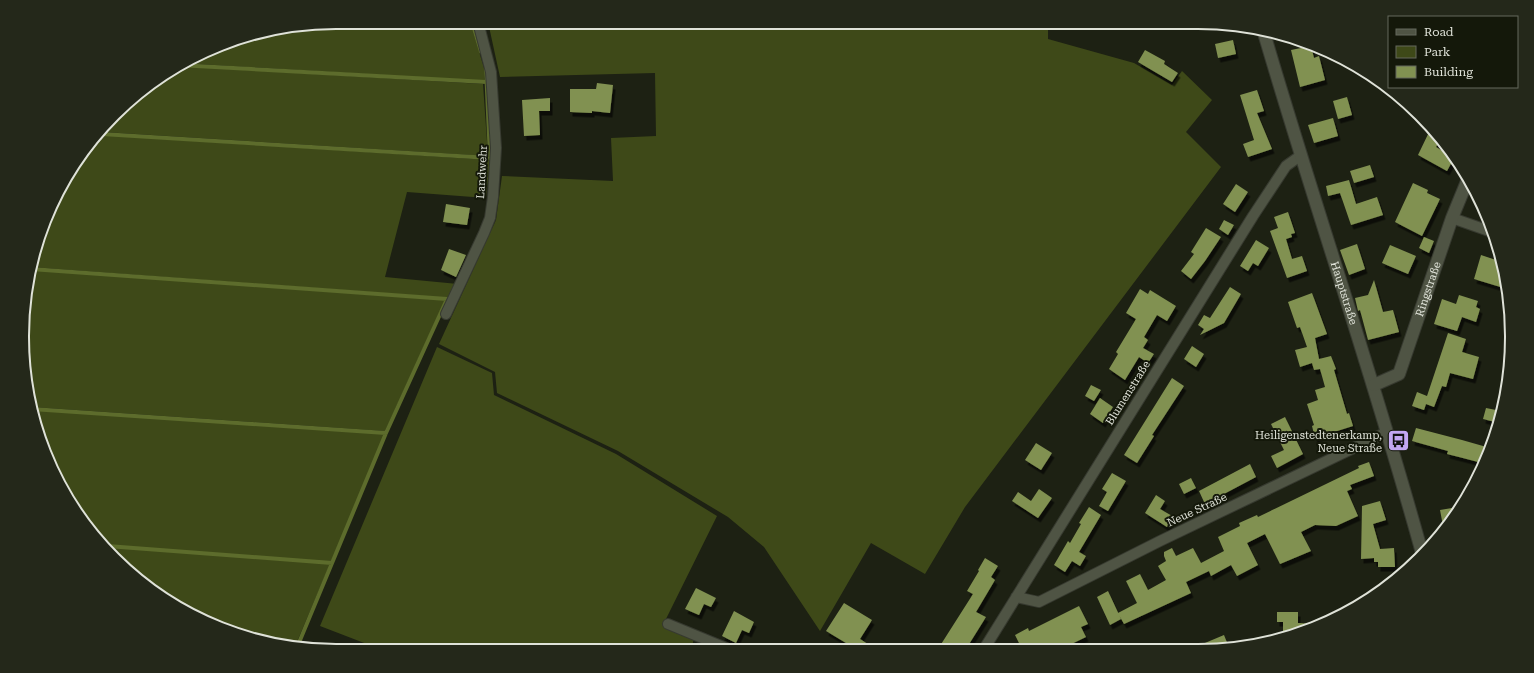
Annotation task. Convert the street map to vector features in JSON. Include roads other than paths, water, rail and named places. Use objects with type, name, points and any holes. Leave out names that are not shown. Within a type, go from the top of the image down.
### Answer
[{"type":"street","name":"Landwehr","points":[[446,314],[484,233],[490,218],[493,198],[496,148],[491,72],[480,29]]},
{"type":"street","name":"Hauptstraße","points":[[1265,37],[1300,156],[1374,385],[1421,548]]},
{"type":"street","name":"Blumenstraße","points":[[987,644],[1253,216],[1286,166],[1300,156]]},
{"type":"street","name":"Ringstraße","points":[[1374,385],[1399,374],[1452,218],[1465,186]]},
{"type":"street","points":[[1452,218],[1486,230]]},
{"type":"street","name":"Neue Straße","points":[[1016,597],[1039,602],[1160,541],[1387,432]]},
{"type":"street","points":[[668,624],[716,644]]},
{"type":"waterway","points":[[474,29],[481,52]]},
{"type":"waterway","points":[[191,66],[486,82]]},
{"type":"waterway","points":[[105,134],[490,158],[486,68]]},
{"type":"waterway","points":[[37,269],[447,299],[386,433],[300,641]]},
{"type":"waterway","points":[[38,409],[386,433]]},
{"type":"waterway","points":[[112,546],[332,563]]},
{"type":"place","name":"Heiligenstedtenerkamp, Neue Straße","points":[[1398,441]]}]
